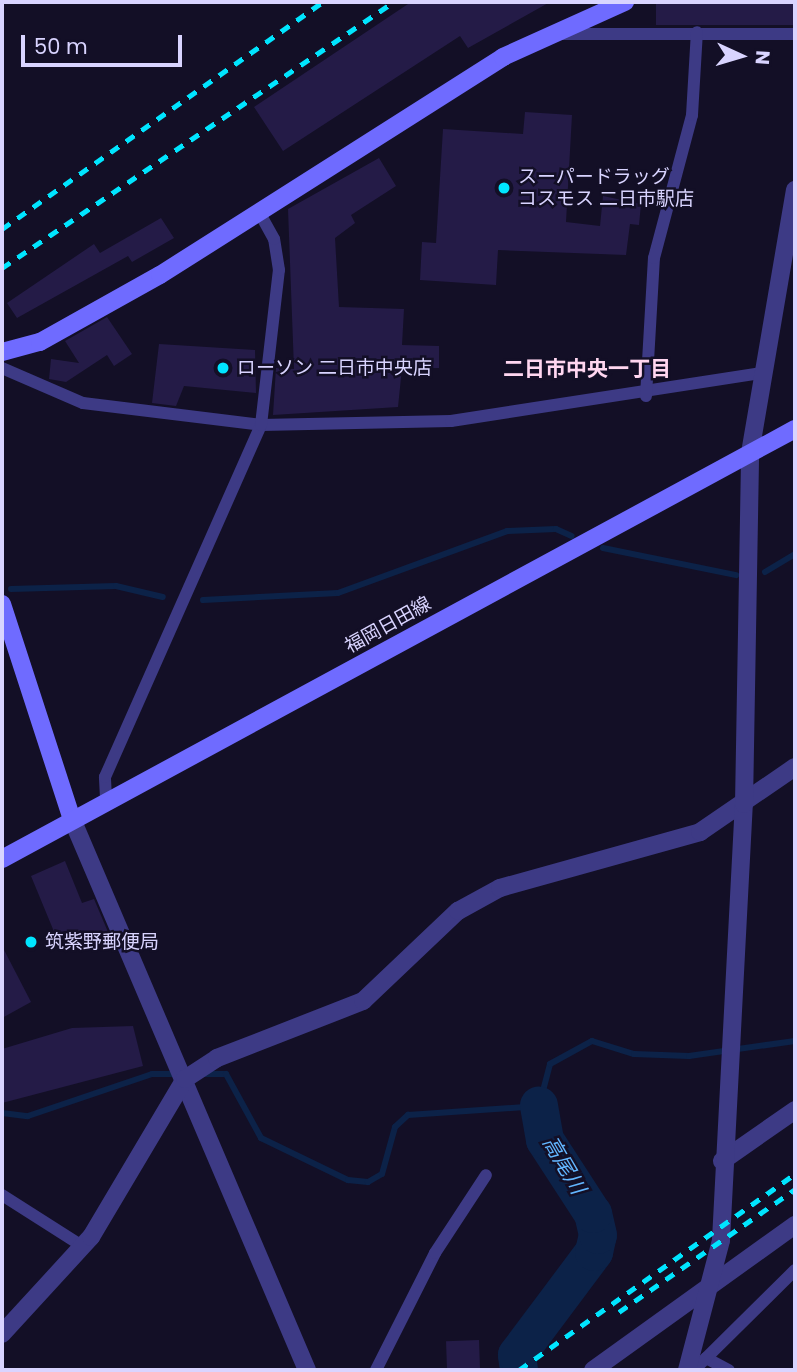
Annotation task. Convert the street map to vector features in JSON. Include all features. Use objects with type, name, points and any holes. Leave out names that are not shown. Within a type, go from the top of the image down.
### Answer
[{"type":"main road","points":[[2,352],[76,323],[547,34],[625,2]]},
{"type":"main road","name":"福岡日田線","points":[[2,859],[106,798],[795,429]]},
{"type":"main road","points":[[2,604],[72,819]]},
{"type":"street","points":[[687,1370],[714,1283],[730,1061],[744,804],[750,453],[760,373],[795,190]]},
{"type":"street","points":[[2,1334],[82,1246],[185,1079],[218,1058],[363,1001],[458,911],[500,888],[700,832],[795,767]]},
{"type":"street","points":[[72,819],[307,1370]]},
{"type":"street","points":[[722,1161],[795,1110]]},
{"type":"street","points":[[593,1370],[795,1225]]},
{"type":"lane","points":[[646,396],[654,258],[692,116],[697,32]]},
{"type":"lane","points":[[547,34],[795,34]]},
{"type":"lane","points":[[106,798],[105,777],[261,425],[279,270],[274,239],[258,210]]},
{"type":"lane","points":[[2,368],[83,403],[261,425],[451,421],[646,396],[760,373]]},
{"type":"lane","points":[[376,1370],[435,1253],[486,1175]]},
{"type":"lane","points":[[2,1195],[82,1246]]},
{"type":"lane","points":[[694,1370],[794,1272]]},
{"type":"lane","points":[[706,1359],[729,1370]]},
{"type":"building","points":[[411,2],[550,2],[468,48],[460,36],[283,151],[254,107]]},
{"type":"building","points":[[656,2],[795,2],[795,25],[656,25]]},
{"type":"building","name":"スーパードラッグ コスモス 二日市駅店","points":[[525,112],[572,115],[566,222],[600,226],[603,196],[641,204],[639,225],[630,224],[626,255],[498,250],[496,285],[420,280],[422,242],[436,243],[443,129],[523,134]]},
{"type":"building","points":[[379,158],[396,186],[351,215],[355,223],[335,238],[339,307],[404,309],[402,345],[439,346],[439,368],[402,368],[398,407],[273,415],[276,368],[294,369],[288,209]]},
{"type":"building","points":[[161,218],[174,238],[132,262],[128,256],[17,318],[7,303],[94,244],[100,253]]},
{"type":"building","points":[[107,317],[132,354],[114,366],[107,355],[66,382],[49,379],[51,359],[79,363],[65,341]]},
{"type":"building","points":[[159,344],[255,350],[256,393],[184,386],[176,406],[152,403]]},
{"type":"building","points":[[65,861],[82,903],[94,899],[108,932],[62,951],[31,876]]},
{"type":"building","name":"筑紫野郵便局","points":[[2,946],[31,1002],[2,1018]]},
{"type":"building","points":[[133,1026],[143,1066],[2,1103],[2,1049],[72,1028]]},
{"type":"building","points":[[479,1340],[480,1370],[447,1370],[446,1341]]},
{"type":"waterway","points":[[203,600],[338,593],[507,531],[556,529],[572,536]]},
{"type":"waterway","points":[[603,548],[736,575]]},
{"type":"waterway","points":[[765,572],[795,554]]},
{"type":"waterway","points":[[11,589],[116,586],[163,597]]},
{"type":"waterway","points":[[201,1074],[226,1074],[261,1138],[348,1180],[368,1182],[382,1174],[395,1127],[408,1115],[539,1106],[550,1064],[592,1041],[634,1054],[689,1056],[795,1041]]},
{"type":"waterway","points":[[2,1113],[28,1116],[152,1074],[179,1074]]},
{"type":"waterway","name":"高尾川","points":[[519,1370],[517,1355],[594,1252],[598,1235],[593,1214],[545,1140],[539,1106]]},
{"type":"railway","points":[[2,229],[323,2]]},
{"type":"railway","points":[[2,268],[394,2]]},
{"type":"railway","points":[[519,1370],[795,1174]]},
{"type":"railway","points":[[619,1312],[795,1189]]},
{"type":"place","name":"スーパードラッグ コスモス 二日市駅店","points":[[504,188]]},
{"type":"place","name":"ローソン 二日市中央店","points":[[223,368]]},
{"type":"place","name":"筑紫野郵便局","points":[[31,942]]},
{"type":"district","name":"二日市中央一丁目","points":[[587,369]]}]
